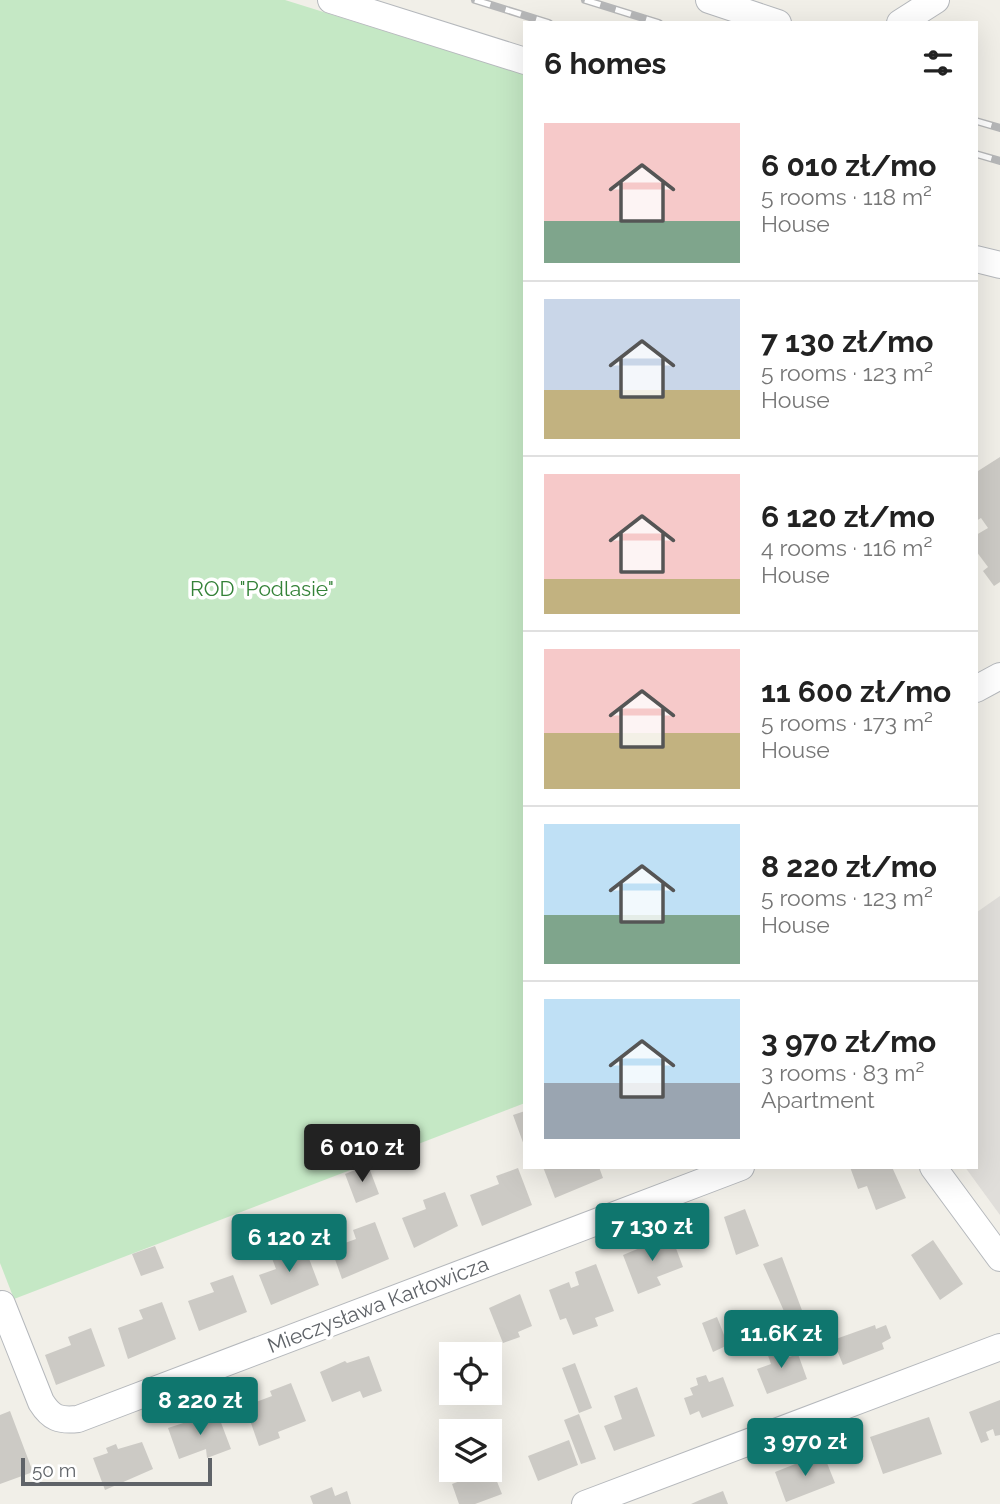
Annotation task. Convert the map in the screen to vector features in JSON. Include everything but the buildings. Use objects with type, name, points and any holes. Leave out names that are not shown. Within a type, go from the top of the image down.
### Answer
[{"type":"street","points":[[331,0],[523,60]]},
{"type":"street","points":[[709,0],[772,21]]},
{"type":"street","points":[[903,21],[936,0]]},
{"type":"street","points":[[978,260],[1000,265]]},
{"type":"street","points":[[978,688],[1000,676]]},
{"type":"street","name":"Mieczysława Karłowicza","points":[[2,1304],[41,1402],[49,1415],[58,1420],[78,1419],[736,1169]]},
{"type":"street","points":[[934,1169],[1000,1258]]},
{"type":"street","points":[[584,1504],[1000,1347]]},
{"type":"shaded area","points":[[1000,896],[1000,1215],[966,1169],[978,1169],[978,911]]},
{"type":"green space","name":"ROD \"Podlasie\"","points":[[0,0],[285,0],[523,74],[523,1104],[14,1299],[0,1263]]},
{"type":"railway","points":[[475,0],[543,21]]},
{"type":"railway","points":[[585,0],[653,21]]},
{"type":"railway","points":[[978,122],[1000,128]]},
{"type":"railway","points":[[978,155],[1000,161]]}]
